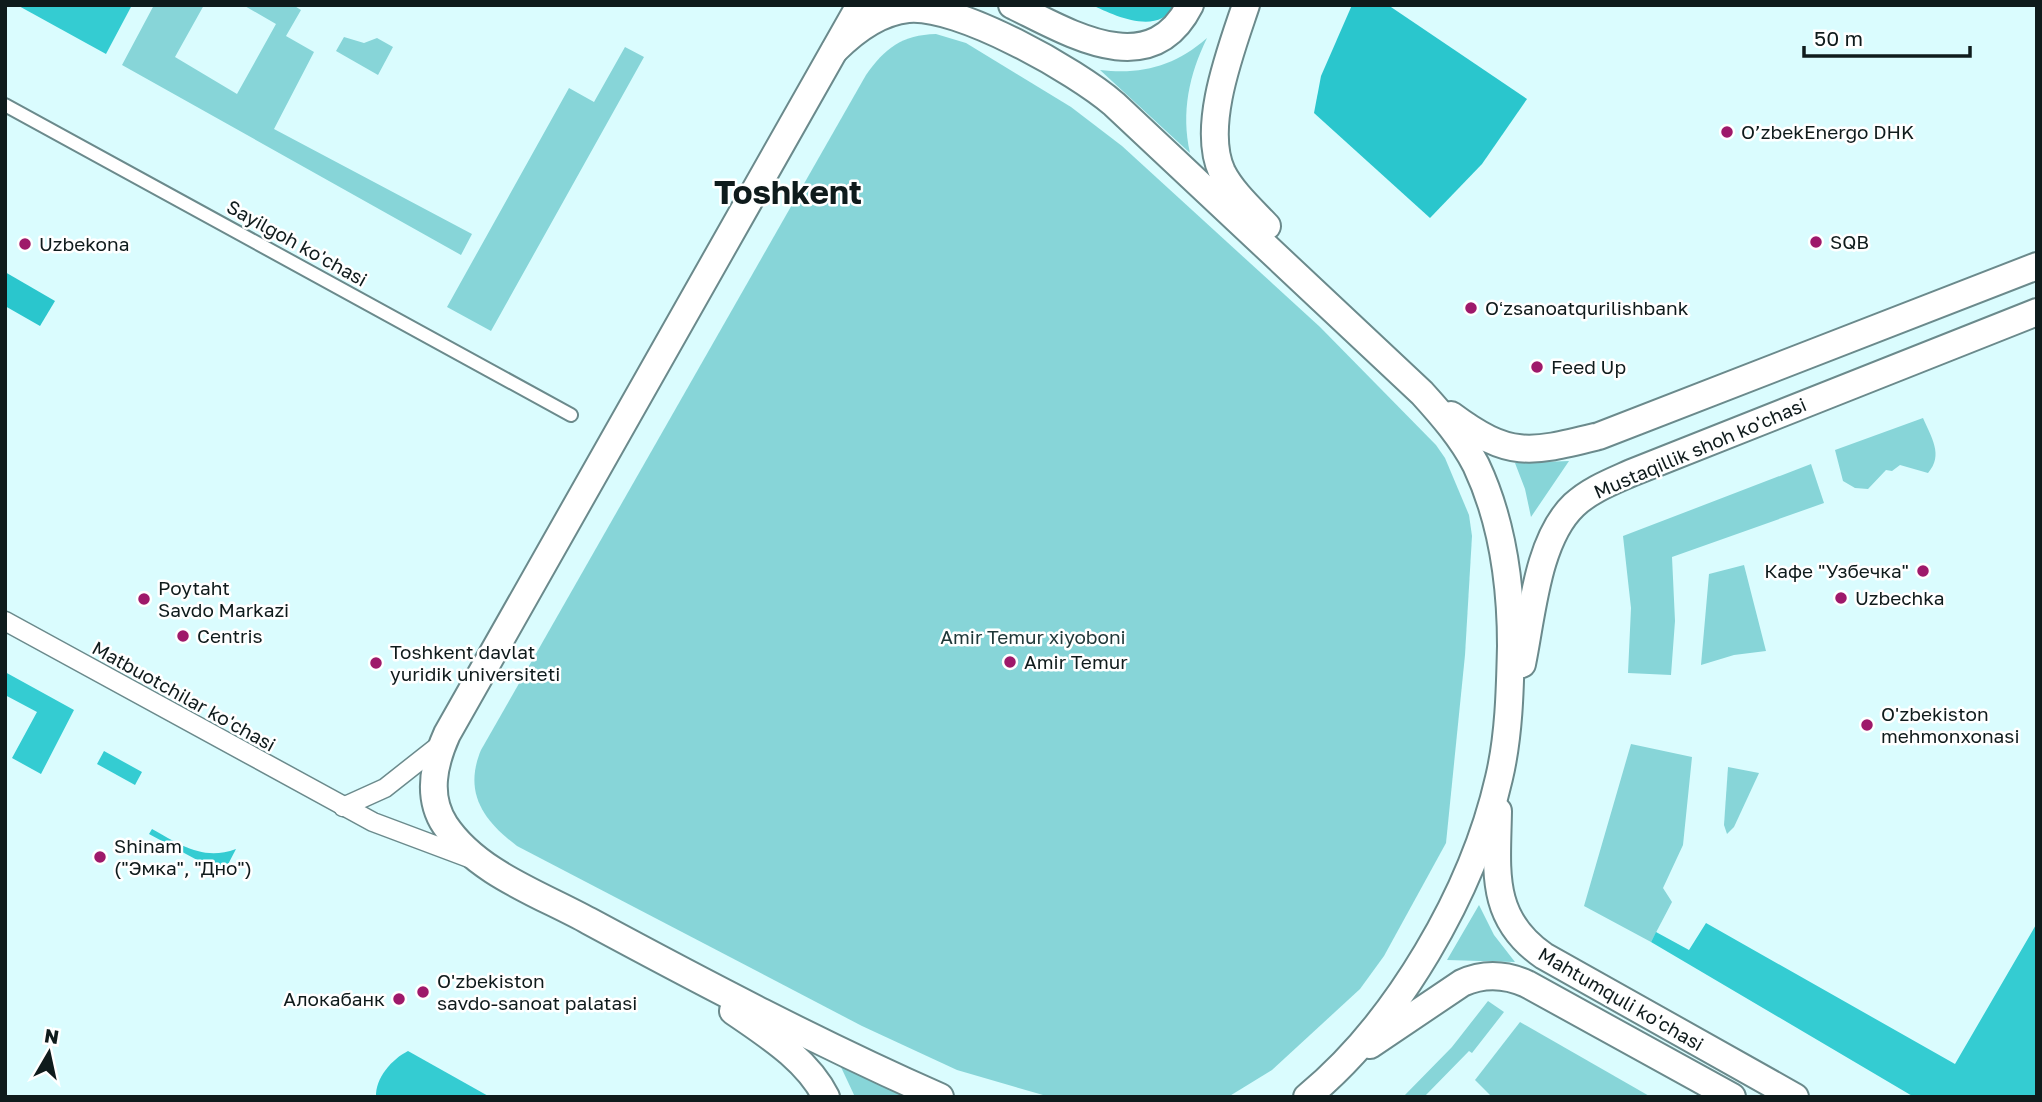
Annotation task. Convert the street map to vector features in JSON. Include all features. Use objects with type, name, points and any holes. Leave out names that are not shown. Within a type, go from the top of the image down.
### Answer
[{"type":"main road","points":[[860,5],[443,741],[433,783],[435,804],[451,834],[478,861],[654,956],[940,1097]]},
{"type":"main road","points":[[1012,5],[1091,41],[1126,47],[1146,44],[1164,36],[1180,22],[1190,5]]},
{"type":"main road","points":[[1246,5],[1227,64],[1219,102],[1216,142],[1219,163],[1229,184],[1367,341]]},
{"type":"main road","points":[[835,50],[869,22],[900,10],[926,9],[959,18],[1054,63],[1099,91],[1422,393],[1451,426],[1475,463],[1500,535],[1509,589],[1509,699],[1501,768],[1475,853],[1429,945],[1377,1024],[1340,1066],[1307,1097]]},
{"type":"main road","points":[[1422,393],[1476,433],[1498,445],[1526,449],[1572,443],[1656,416],[2037,266]]},
{"type":"main road","name":"Mustaqillik shoh ko'chasi","points":[[1501,768],[1546,551],[1559,524],[1580,500],[1631,473],[2037,312]]},
{"type":"main road","name":"Mahtumquli ko'chasi","points":[[1501,768],[1498,887],[1507,917],[1523,940],[1544,956],[1795,1097]]},
{"type":"main road","points":[[654,956],[780,1045],[810,1073],[826,1097]]},
{"type":"main road","name":"Mahtumquli ko'chasi","points":[[1340,1066],[1462,983],[1486,976],[1503,976],[1527,984],[1732,1097]]},
{"type":"street","points":[[931,5],[959,18]]},
{"type":"street","name":"Sayilgoh ko'chasi","points":[[5,105],[571,415]]},
{"type":"street","name":"Matbuotchilar ko'chasi","points":[[5,621],[343,807],[373,822],[478,861]]},
{"type":"street","points":[[343,807],[385,788],[443,741]]},
{"type":"green space","points":[[154,5],[204,5],[175,57],[237,94],[276,24],[243,5],[293,5],[301,10],[286,36],[314,52],[274,129],[472,234],[461,255],[122,65]]},
{"type":"green space","name":"Amir Temur xiyoboni","points":[[936,34],[966,43],[1071,107],[1122,146],[1320,327],[1436,445],[1445,458],[1469,515],[1472,536],[1465,655],[1446,843],[1384,956],[1360,989],[1272,1070],[1228,1097],[1050,1097],[957,1070],[862,1026],[517,846],[486,816],[476,793],[474,780],[481,750],[866,75],[880,57],[895,45],[913,37]]},
{"type":"green space","points":[[344,37],[364,43],[377,38],[393,47],[378,75],[336,51]]},
{"type":"green space","points":[[1207,38],[1195,66],[1188,94],[1186,123],[1190,153],[1100,70],[1130,71],[1157,66],[1183,56]]},
{"type":"green space","points":[[625,47],[644,57],[491,331],[447,307],[569,88],[594,102]]},
{"type":"green space","points":[[1923,418],[1936,453],[1928,473],[1900,465],[1892,471],[1886,470],[1868,489],[1855,488],[1843,481],[1835,450]]},
{"type":"green space","points":[[1569,461],[1531,517],[1525,489],[1515,463]]},
{"type":"green space","points":[[1811,464],[1824,503],[1672,557],[1675,621],[1671,675],[1628,673],[1631,608],[1623,536]]},
{"type":"green space","points":[[1744,565],[1766,651],[1734,655],[1701,665],[1709,574]]},
{"type":"green space","points":[[1631,744],[1692,757],[1683,845],[1663,888],[1672,902],[1651,942],[1584,906]]},
{"type":"green space","points":[[1728,767],[1759,773],[1734,827],[1727,834],[1724,825]]},
{"type":"green space","points":[[1479,905],[1494,935],[1515,962],[1447,960]]},
{"type":"green space","points":[[1488,1001],[1504,1012],[1472,1053],[1469,1051],[1424,1097],[1403,1097],[1452,1047]]},
{"type":"green space","points":[[1520,1022],[1651,1097],[1492,1097],[1475,1080]]},
{"type":"green space","points":[[840,1065],[905,1097],[855,1097]]},
{"type":"shaded area","points":[[17,5],[132,5],[106,54]]},
{"type":"shaded area","points":[[1092,5],[1174,5],[1167,15],[1147,22],[1123,18]]},
{"type":"shaded area","points":[[1352,5],[1388,5],[1527,99],[1482,164],[1430,218],[1314,113],[1321,76]]},
{"type":"shaded area","points":[[5,272],[55,301],[40,326],[5,306]]},
{"type":"shaded area","points":[[5,672],[74,710],[41,774],[12,758],[37,712],[5,695]]},
{"type":"shaded area","points":[[104,751],[142,772],[135,785],[97,764]]},
{"type":"shaded area","points":[[152,829],[192,850],[213,853],[236,849],[223,874],[149,834]]},
{"type":"shaded area","points":[[1706,923],[1955,1064],[2037,923],[2037,1097],[1914,1097],[1651,942],[1656,932],[1689,950]]},
{"type":"shaded area","points":[[408,1051],[490,1097],[376,1097],[381,1076],[396,1059]]},
{"type":"place","name":"O’zbekEnergo DHK","points":[[1727,132]]},
{"type":"place","name":"SQB","points":[[1816,242]]},
{"type":"place","name":"Uzbekona","points":[[25,244]]},
{"type":"place","name":"Oʻzsanoatqurilishbank","points":[[1471,308]]},
{"type":"place","name":"Feed Up","points":[[1537,367]]},
{"type":"place","name":"Кафе \"Узбечка\"","points":[[1923,571]]},
{"type":"place","name":"Uzbechka","points":[[1841,598]]},
{"type":"place","name":"Poytaht Savdo Markazi","points":[[144,599]]},
{"type":"place","name":"Centris","points":[[183,636]]},
{"type":"place","name":"Amir Temur","points":[[1010,662]]},
{"type":"place","name":"Toshkent davlat yuridik universiteti","points":[[376,663]]},
{"type":"place","name":"O'zbekiston mehmonxonasi","points":[[1867,725]]},
{"type":"place","name":"Shinam (\"Эмка\", \"Дно\")","points":[[100,857]]},
{"type":"place","name":"O'zbekiston savdo-sanoat palatasi","points":[[423,992]]},
{"type":"place","name":"Алокабанк","points":[[399,999]]},
{"type":"district","name":"Toshkent","points":[[788,192]]}]
